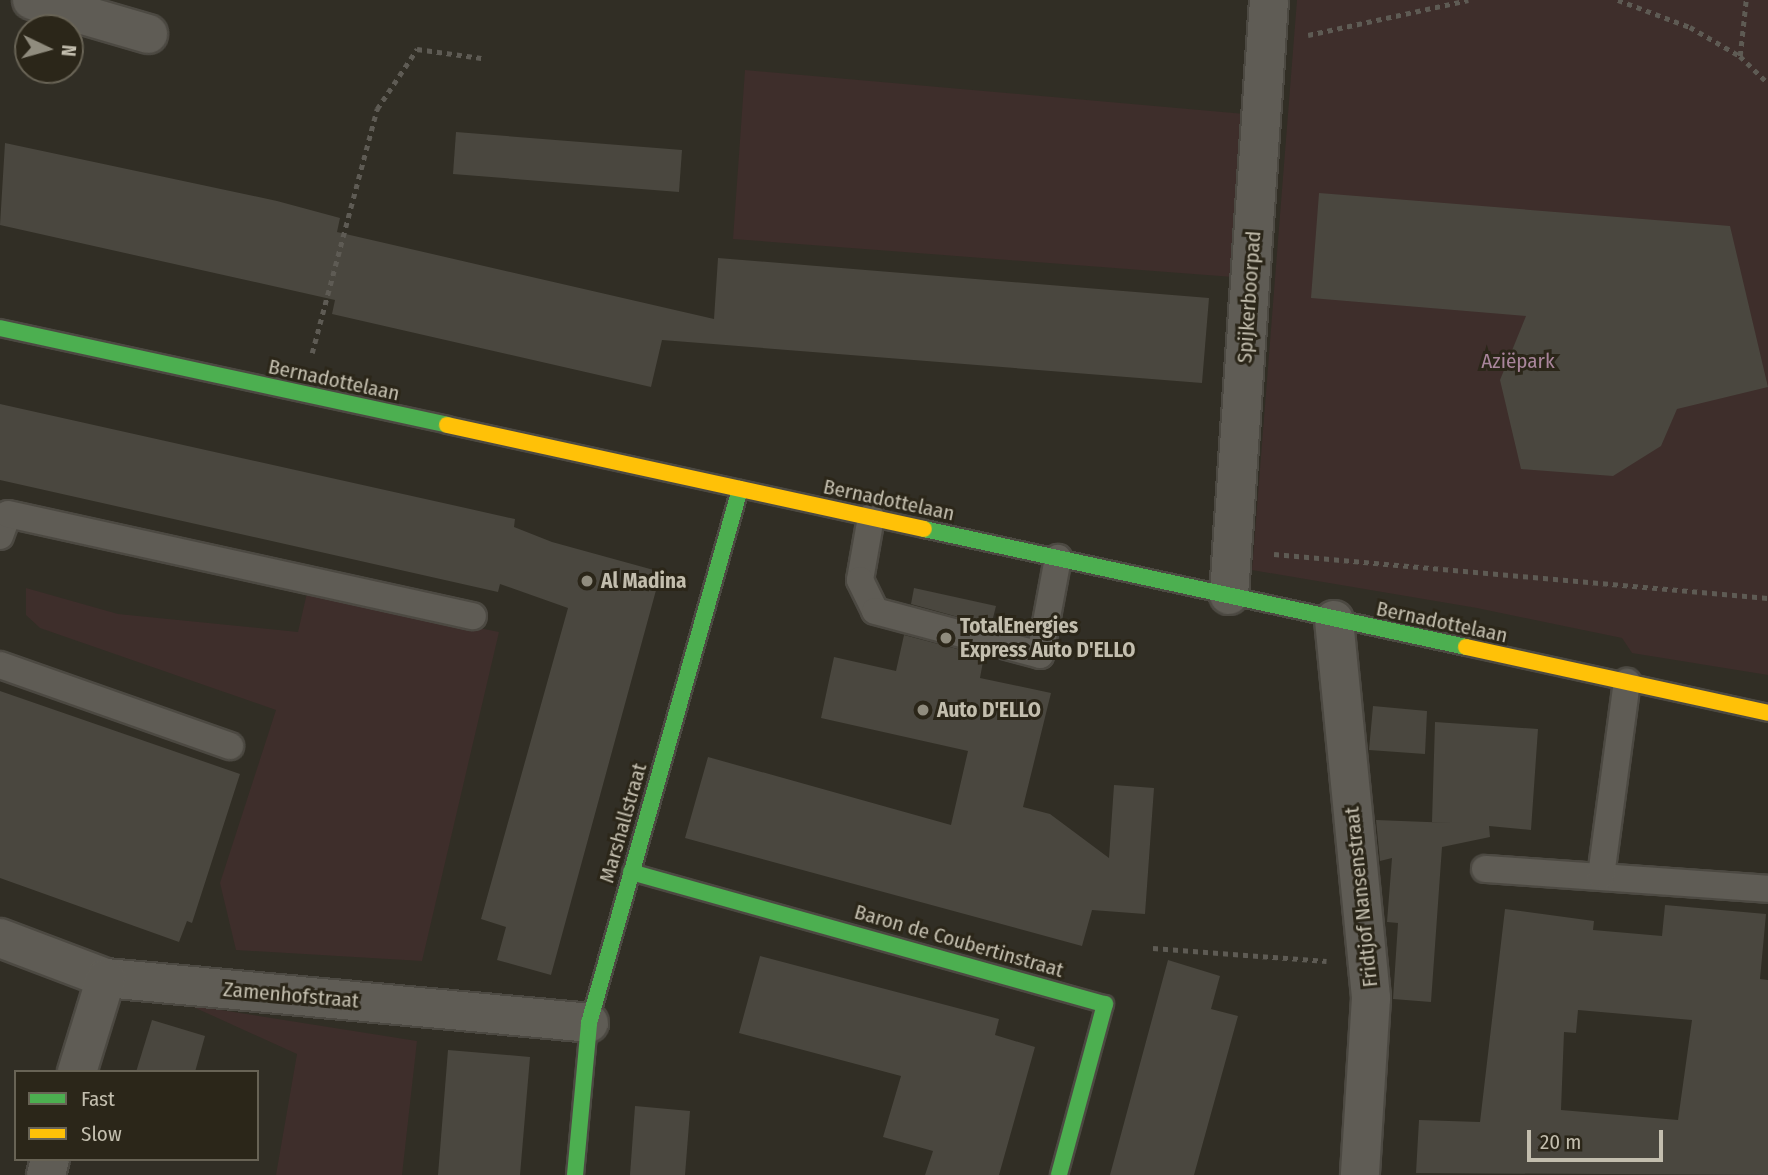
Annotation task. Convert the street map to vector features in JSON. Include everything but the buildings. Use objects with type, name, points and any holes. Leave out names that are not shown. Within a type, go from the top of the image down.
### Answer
[{"type":"street","points":[[32,0],[148,34]]},
{"type":"street","name":"Spijkerboorpad","points":[[1229,594],[1269,0]]},
{"type":"street","name":"Bernadottelaan","points":[[0,328],[1768,713]]},
{"type":"street","name":"Marshallstraat","points":[[575,1175],[589,1023],[740,489]]},
{"type":"street","name":"Fridtjof Nansenstraat","points":[[1334,620],[1368,964],[1360,1175]]},
{"type":"street","name":"Baron de Coubertinstraat","points":[[631,872],[1105,1004],[1059,1175]]},
{"type":"street","name":"Zamenhofstraat","points":[[0,938],[106,978],[589,1023]]},
{"type":"street","points":[[79,1070],[106,978]]},
{"type":"lane","points":[[0,536],[8,514],[473,616]]},
{"type":"lane","points":[[871,517],[860,580],[875,611],[1040,655],[1058,558]]},
{"type":"lane","points":[[0,665],[230,746]]},
{"type":"lane","points":[[1601,876],[1627,682]]},
{"type":"lane","points":[[1485,869],[1768,889]]},
{"type":"path","points":[[1267,44],[1468,0]]},
{"type":"path","points":[[1618,0],[1690,26],[1740,56],[1768,83]]},
{"type":"path","points":[[1740,56],[1746,0]]},
{"type":"path","points":[[301,394],[377,109],[417,49],[481,58]]},
{"type":"path","points":[[1231,545],[1293,557],[1766,596]]},
{"type":"path","points":[[1153,948],[1368,964]]},
{"type":"green space","name":"Aziëpark","points":[[1297,0],[1768,0],[1768,675],[1632,653],[1622,638],[1477,608],[1252,570]]},
{"type":"green space","points":[[745,70],[1245,114],[1233,277],[733,239]]},
{"type":"green space","points":[[26,588],[118,614],[298,632],[307,593],[499,632],[422,961],[236,950],[220,883],[276,710],[40,628],[26,615]]},
{"type":"green space","points":[[189,1005],[417,1041],[402,1175],[276,1175],[297,1054]]},
{"type":"traffic: fast","points":[[0,328],[447,425]]},
{"type":"traffic: fast","points":[[575,1175],[589,1023],[740,489]]},
{"type":"traffic: fast","points":[[924,529],[1466,647]]},
{"type":"traffic: fast","points":[[631,872],[1105,1004],[1059,1175]]},
{"type":"traffic: slow","points":[[447,425],[924,529]]},
{"type":"traffic: slow","points":[[1466,647],[1768,713]]},
{"type":"place","name":"Al Madina","points":[[587,581]]},
{"type":"place","name":"TotalEnergies Express Auto D'ELLO","points":[[946,638]]},
{"type":"place","name":"Auto D'ELLO","points":[[923,710]]}]
